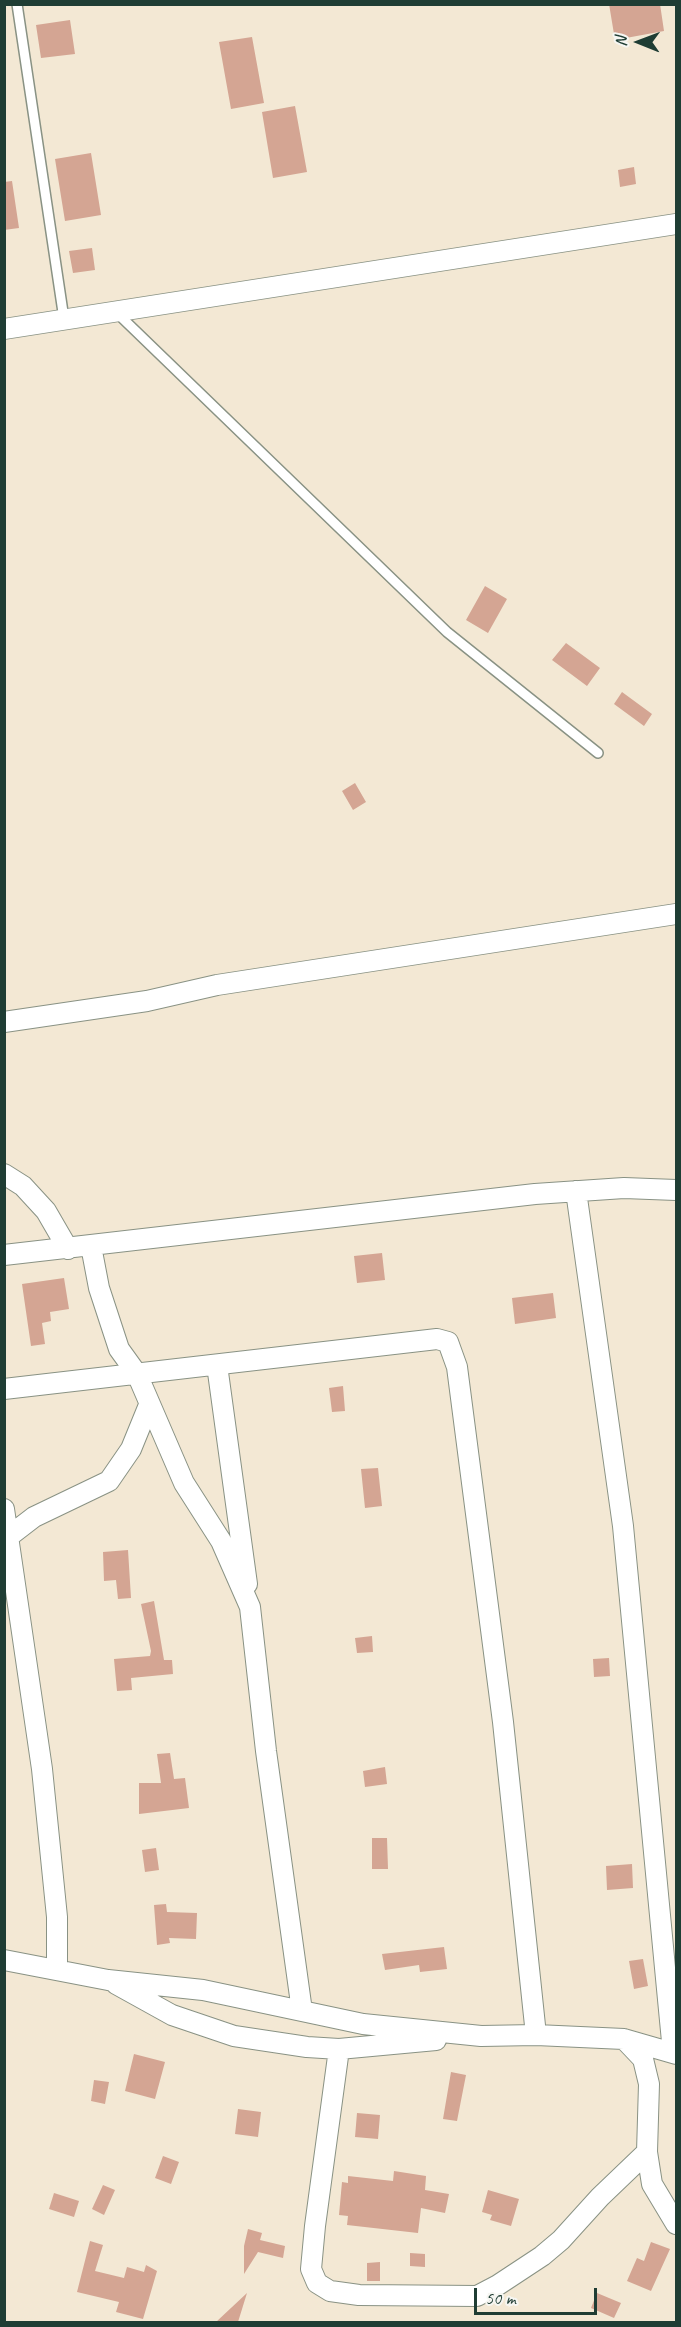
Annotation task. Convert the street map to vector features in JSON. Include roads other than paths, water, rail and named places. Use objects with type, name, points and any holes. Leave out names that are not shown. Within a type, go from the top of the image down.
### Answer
[{"type":"street","points":[[4,328],[676,224]]},
{"type":"street","points":[[4,1022],[147,1001],[217,985],[357,962],[676,914]]},
{"type":"street","points":[[4,1174],[23,1186],[46,1211],[68,1249]]},
{"type":"street","points":[[4,1255],[534,1194],[624,1188],[676,1190]]},
{"type":"street","points":[[108,1980],[172,2015],[234,2036],[307,2047],[339,2049],[481,2036],[536,2035],[624,2039],[675,2053],[623,1526],[576,1191]]},
{"type":"street","points":[[91,1246],[99,1288],[119,1349],[137,1374],[184,1483],[221,1541],[250,1608]]},
{"type":"street","points":[[4,1389],[437,1339],[443,1339],[450,1345],[457,1367],[503,1722],[536,2035]]},
{"type":"street","points":[[218,1365],[266,1751],[302,2011]]},
{"type":"street","points":[[8,1537],[34,1517],[109,1481],[130,1449],[149,1406]]},
{"type":"street","points":[[4,1509],[42,1769],[57,1917],[57,1970]]},
{"type":"street","points":[[4,1960],[108,1980],[203,1990],[363,2024],[481,2036]]},
{"type":"street","points":[[624,2039],[643,2060],[649,2084],[647,2152],[652,2184],[676,2224]]},
{"type":"street","points":[[339,2049],[311,2269],[317,2283],[330,2292],[359,2295],[477,2296],[516,2274],[561,2240],[600,2197],[647,2152]]},
{"type":"lane","points":[[17,4],[64,319]]},
{"type":"lane","points":[[115,311],[447,632],[598,753]]}]
